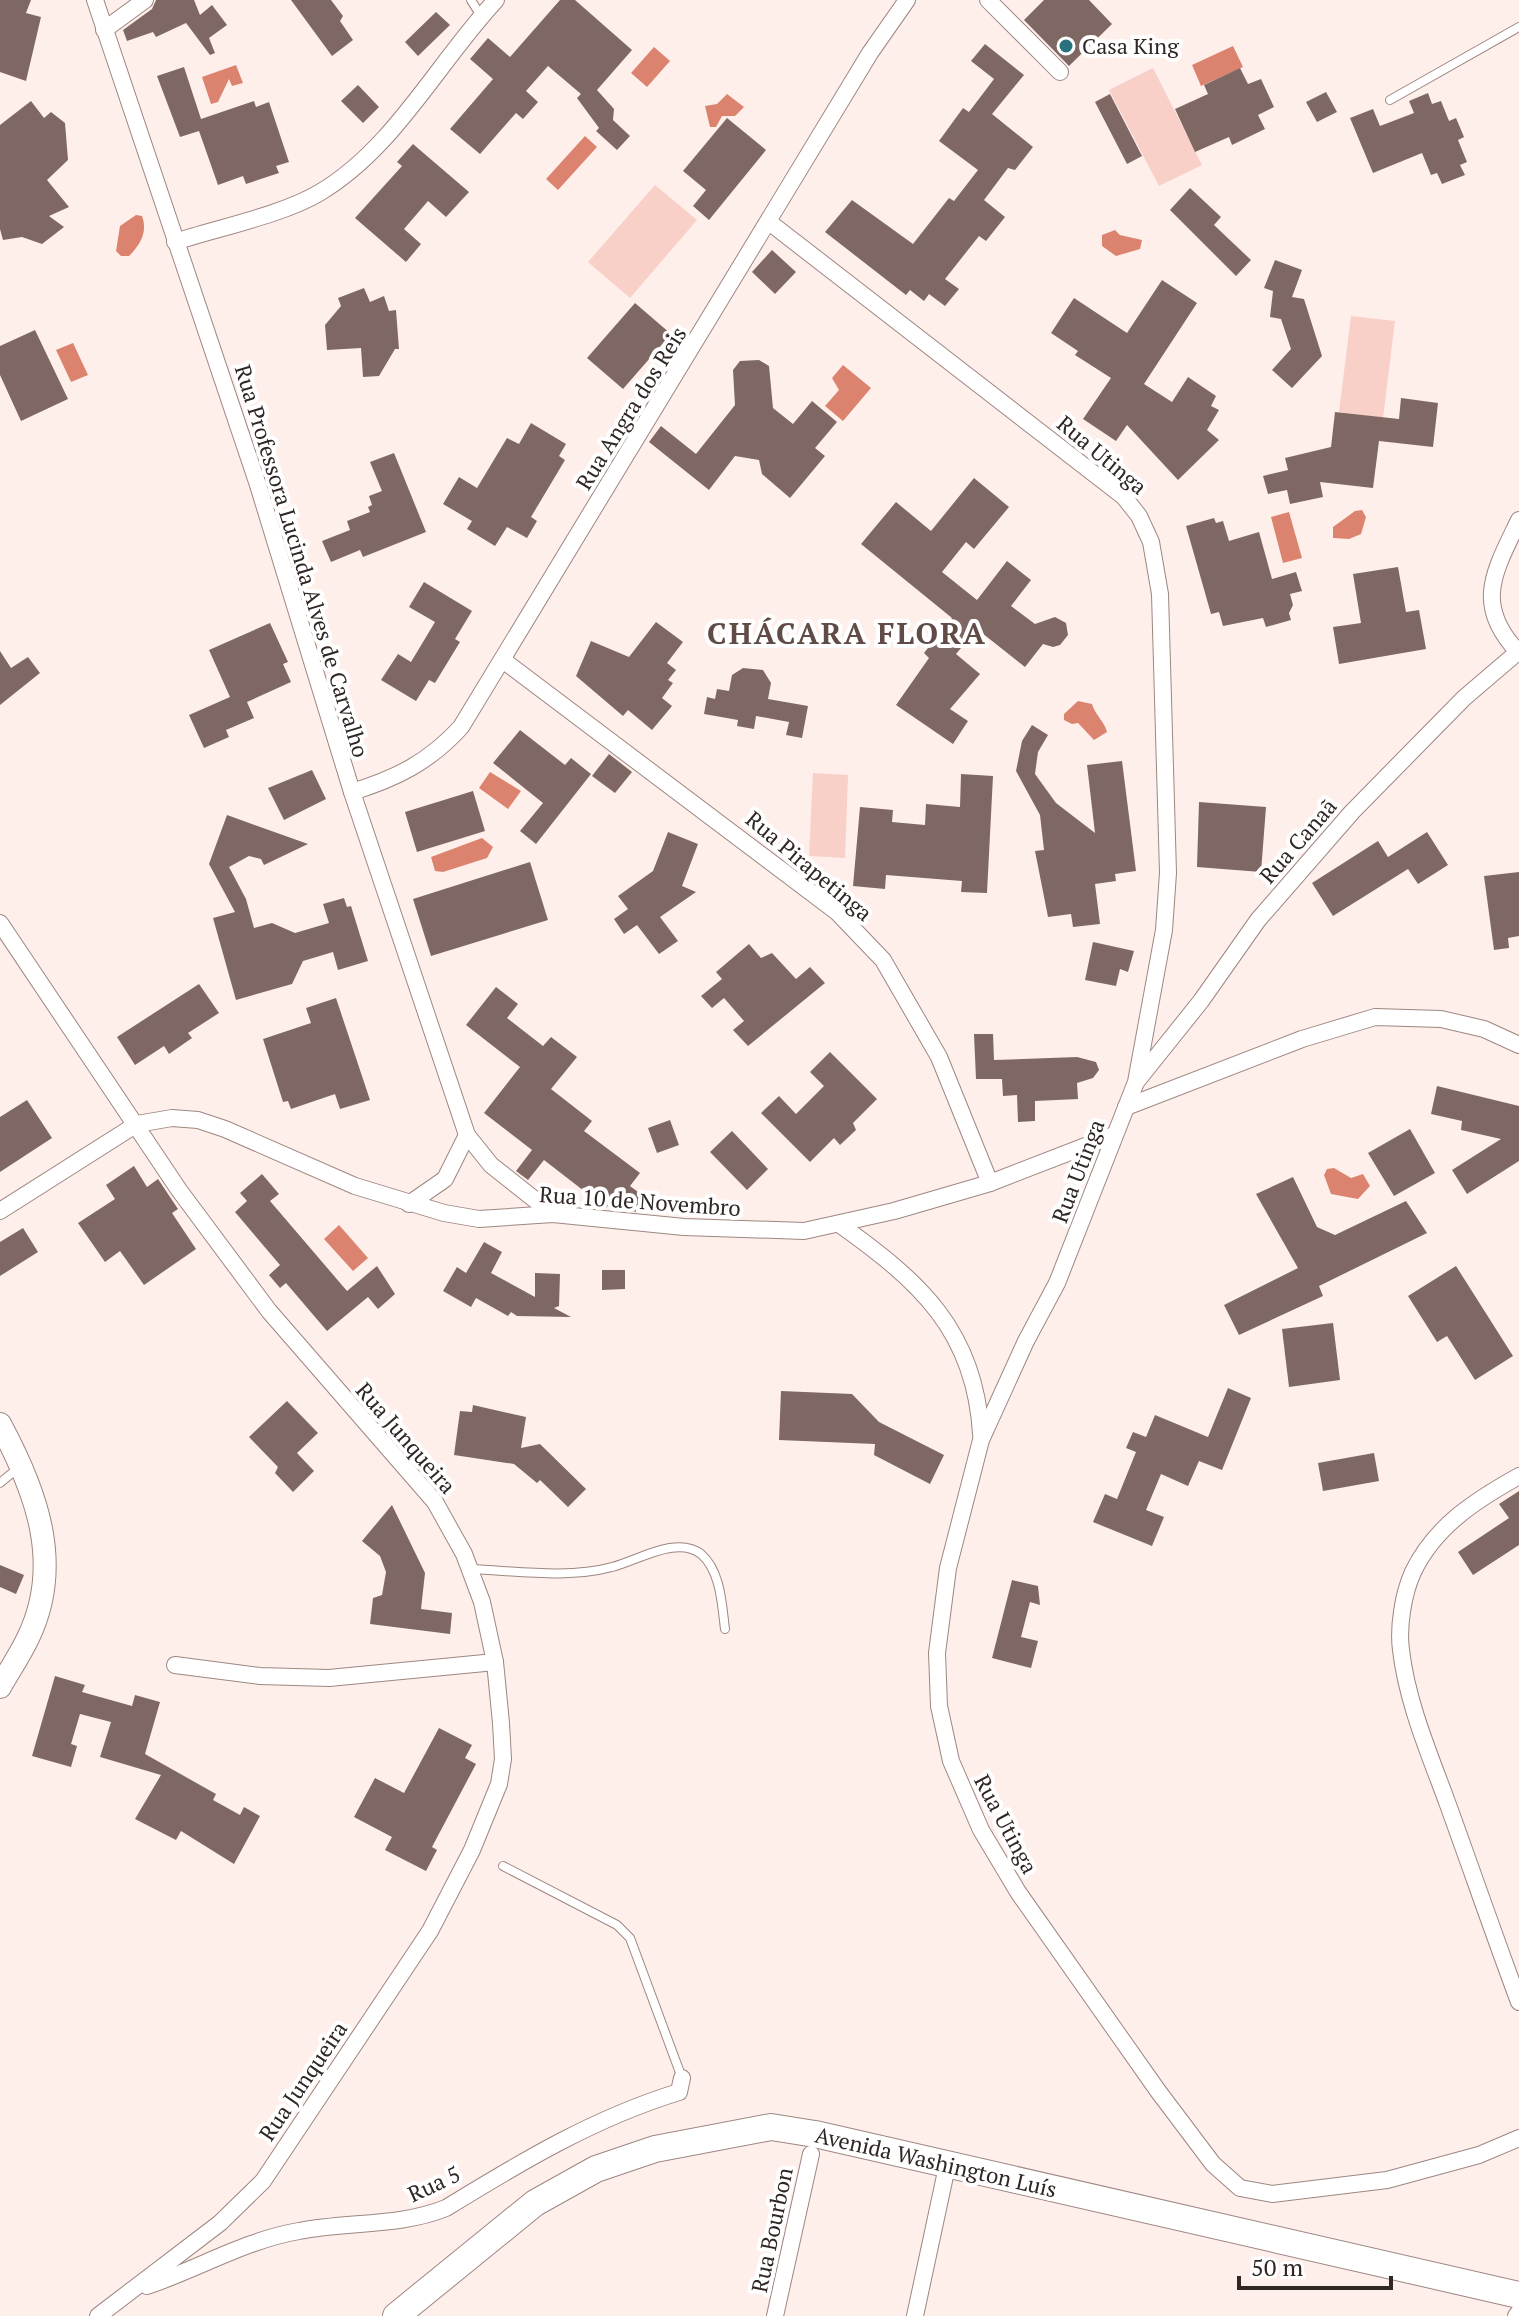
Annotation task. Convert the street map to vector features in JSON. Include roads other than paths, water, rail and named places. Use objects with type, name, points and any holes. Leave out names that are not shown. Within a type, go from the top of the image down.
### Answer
[{"type":"main road","name":"Avenida Washington Luís","points":[[396,2316],[535,2203],[596,2169],[655,2149],[771,2127],[815,2134],[1519,2295]]},
{"type":"street","name":"Rua Professora Lucinda Alves de Carvalho","points":[[95,0],[262,498],[352,792],[467,1135],[491,1165],[553,1214]]},
{"type":"street","points":[[104,30],[145,0]]},
{"type":"street","points":[[175,242],[316,195],[341,179],[386,135],[496,0]]},
{"type":"street","name":"Rua Angra dos Reis","points":[[352,792],[395,778],[440,751],[461,727],[504,661],[870,53],[907,0]]},
{"type":"street","points":[[988,0],[1060,72]]},
{"type":"street","name":"Rua Utinga","points":[[769,222],[1109,485],[1139,516],[1151,542],[1160,594],[1168,873],[1164,930],[1136,1082],[1114,1135],[1097,1190],[1057,1283],[1026,1341],[981,1440],[948,1568],[937,1653],[939,1706],[963,1794],[1018,1892],[1140,2067],[1213,2164],[1240,2188],[1256,2193],[1302,2192],[1387,2180],[1479,2155],[1519,2138]]},
{"type":"street","points":[[1519,520],[1496,569],[1490,593],[1491,611],[1500,630],[1519,652]]},
{"type":"street","name":"Rua Canaã","points":[[1136,1082],[1201,1001],[1258,920],[1352,812],[1464,698],[1519,652]]},
{"type":"street","name":"Rua Pirapetinga","points":[[504,661],[837,912],[883,960],[939,1057],[990,1183]]},
{"type":"street","name":"Rua Junqueira","points":[[0,923],[179,1190],[269,1311],[435,1502],[471,1569],[495,1662],[503,1759],[499,1784],[472,1850],[430,1931],[263,2181],[220,2223],[134,2291]]},
{"type":"street","points":[[1126,1107],[1302,1039],[1375,1017],[1441,1019],[1484,1029],[1519,1045]]},
{"type":"street","name":"Rua 10 de Novembro","points":[[0,1211],[137,1124],[172,1118],[198,1120],[355,1186],[409,1204],[479,1219],[553,1214],[722,1229],[804,1231],[990,1183],[1114,1135]]},
{"type":"street","points":[[409,1204],[445,1179],[467,1135]]},
{"type":"street","points":[[839,1224],[933,1302],[957,1337],[979,1403],[981,1440]]},
{"type":"street","points":[[0,1424],[22,1466],[43,1528],[45,1574],[29,1636],[0,1687]]},
{"type":"street","points":[[1519,1476],[1454,1518],[1428,1548],[1412,1574],[1403,1611],[1401,1648],[1413,1705],[1519,2002]]},
{"type":"street","points":[[175,1665],[260,1676],[329,1678],[495,1662]]},
{"type":"street","name":"Rua 5","points":[[134,2291],[197,2269],[257,2241],[297,2231],[424,2217],[446,2208],[572,2134],[627,2109],[679,2092],[682,2078]]},
{"type":"street","name":"Rua Bourbon","points":[[775,2316],[811,2154]]},
{"type":"street","points":[[915,2316],[945,2176]]},
{"type":"street","points":[[98,2316],[134,2291]]},
{"type":"lane","points":[[471,0],[481,16]]},
{"type":"lane","points":[[1390,100],[1519,27]]},
{"type":"lane","points":[[0,1483],[22,1466]]},
{"type":"lane","points":[[471,1569],[583,1573],[676,1547],[692,1550],[709,1565],[719,1591],[725,1629]]},
{"type":"lane","points":[[503,1866],[617,1925],[630,1938],[682,2078]]},
{"type":"place","name":"Casa King","points":[[1066,46]]},
{"type":"district","name":"CHÁCARA FLORA","points":[[847,634]]}]
